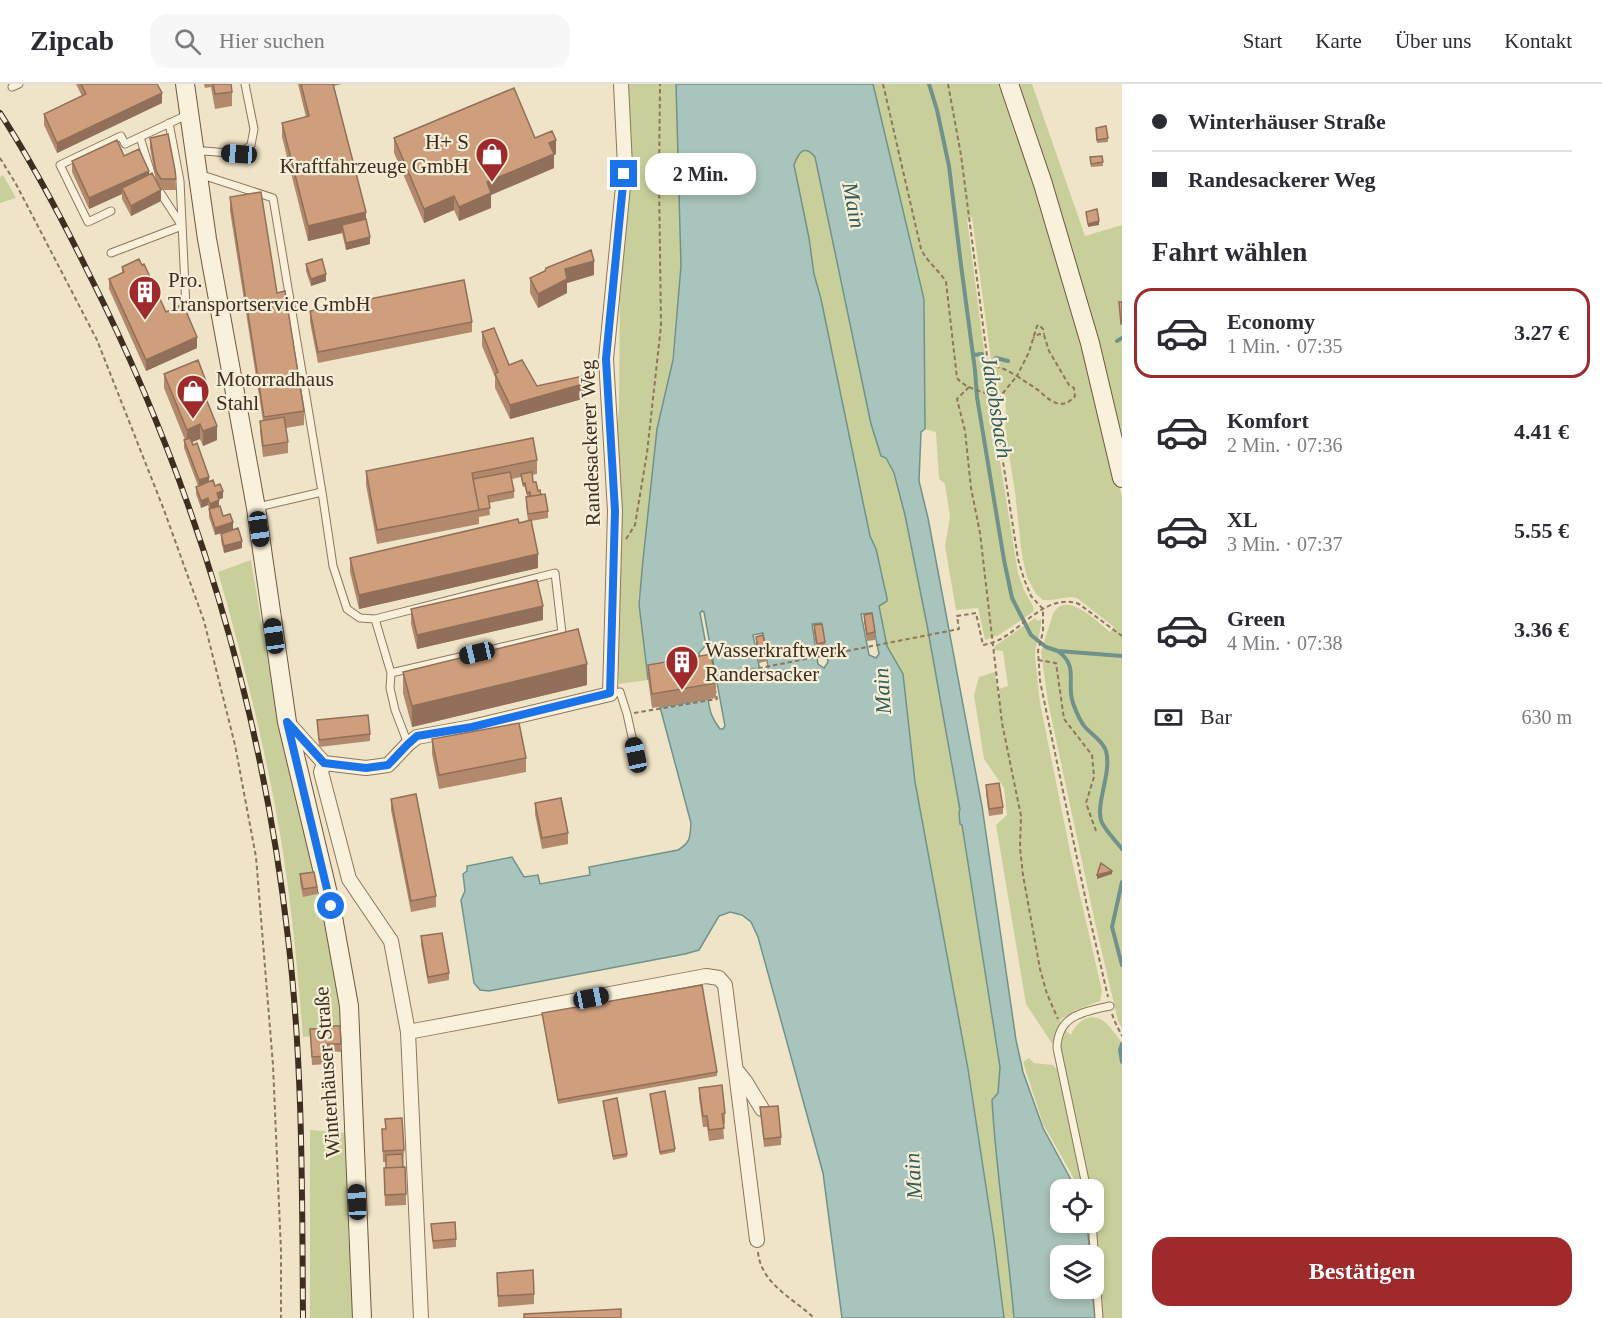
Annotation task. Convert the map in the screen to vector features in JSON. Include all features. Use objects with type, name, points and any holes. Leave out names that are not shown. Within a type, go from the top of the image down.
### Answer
[{"type":"main road","name":"Winterhäuser Straße","points":[[184,84],[207,239],[256,508],[287,722],[331,906],[349,1006],[362,1318]]},
{"type":"main road","points":[[1009,84],[1043,184],[1087,332],[1122,478]]},
{"type":"street","name":"Randesackerer Weg","points":[[610,693],[615,511],[606,359],[625,166],[621,84]]},
{"type":"street","points":[[287,722],[324,763],[366,768],[388,765],[417,736],[472,727],[610,693]]},
{"type":"street","points":[[324,763],[321,772],[349,879],[391,941],[408,1032],[421,1318]]},
{"type":"street","points":[[408,1032],[706,976],[719,978],[725,985],[757,1240]]},
{"type":"street","points":[[735,1069],[762,1109]]},
{"type":"lane","points":[[195,153],[205,151],[239,154],[251,145],[254,129],[245,84]]},
{"type":"lane","points":[[111,211],[88,222],[60,165],[122,136],[125,144],[190,114]]},
{"type":"lane","points":[[169,123],[180,181],[186,308]]},
{"type":"lane","points":[[141,137],[154,183],[182,226]]},
{"type":"lane","points":[[198,174],[273,198],[333,566],[347,609],[360,618],[375,619],[555,573],[562,633],[391,673]]},
{"type":"lane","points":[[111,253],[182,226]]},
{"type":"lane","points":[[256,508],[322,492]]},
{"type":"lane","points":[[375,619],[391,673],[390,688],[408,744]]},
{"type":"lane","points":[[610,693],[620,692],[636,755]]},
{"type":"lane","points":[[1085,1179],[1057,1048],[1058,1034],[1068,1020],[1082,1013],[1110,1006]]},
{"type":"lane","points":[[1093,1233],[1099,1318]]},
{"type":"path","points":[[614,557],[635,525],[647,453],[661,326],[660,84]]},
{"type":"path","points":[[883,84],[921,249],[926,259],[946,282],[957,378],[969,387],[993,395]]},
{"type":"path","points":[[948,84],[961,155],[988,364],[1018,559],[1031,596],[1043,609],[1043,632],[1038,651],[1043,702],[1110,1006],[1121,1036]]},
{"type":"path","points":[[0,158],[16,184],[97,340],[164,510],[204,621],[235,745],[256,857],[273,1065],[281,1251],[281,1318]]},
{"type":"path","points":[[996,407],[1003,393],[1017,376],[1039,324],[1044,334]]},
{"type":"path","points":[[988,364],[1017,376],[1052,402],[1057,404],[1072,400],[1075,396],[1074,388],[1069,385],[1051,356],[1044,335],[1039,334],[1033,338]]},
{"type":"path","points":[[969,387],[957,399],[965,431],[971,488],[980,533],[1002,723],[1021,816],[1020,848],[1040,969],[1047,994],[1061,1027]]},
{"type":"path","points":[[627,714],[717,699],[713,678],[959,629],[957,616],[976,613],[983,645],[992,643],[1043,609],[1061,602],[1079,604],[1122,636]]},
{"type":"path","points":[[1038,660],[1056,663],[1064,719],[1092,755],[1094,777],[1086,803],[1096,831]]},
{"type":"path","points":[[757,1240],[759,1260],[766,1276],[785,1296],[803,1307],[814,1318]]},
{"type":"green space","points":[[625,84],[683,84],[681,266],[672,360],[673,445],[654,515],[638,598],[648,680],[619,684],[613,475],[619,408]]},
{"type":"green space","points":[[872,84],[1000,84],[1044,205],[1113,456],[1122,498],[1122,1029],[1118,1021],[1096,927],[1048,702],[1041,652],[1053,614],[1059,607],[1066,605],[1082,610],[1110,632],[1114,627],[1077,598],[1043,600],[1036,594],[1027,577],[1022,556],[1005,430],[1005,395],[995,390],[972,217],[967,219],[989,389],[987,390],[988,398],[990,399],[1018,573],[1034,608],[1033,612],[999,635],[985,640],[978,608],[956,610],[945,546],[950,517],[945,484],[939,479],[936,432],[925,429],[925,300]]},
{"type":"green space","points":[[1019,84],[1032,84],[1085,236],[1122,225],[1122,436],[1087,303]]},
{"type":"green space","points":[[807,151],[812,152],[815,156],[871,424],[881,456],[885,458],[894,472],[905,515],[960,810],[1000,1067],[998,1093],[1014,1318],[1004,1318],[968,1069],[915,782],[903,675],[887,646],[879,605],[887,601],[887,598],[876,549],[870,536],[814,274],[794,165],[798,155]]},
{"type":"green space","points":[[3,175],[16,198],[0,203],[0,177]]},
{"type":"green space","points":[[251,560],[273,692],[340,993],[342,1033],[303,1037],[290,903],[275,804],[251,696],[218,572]]},
{"type":"green space","points":[[1035,618],[1038,621],[1041,619],[1035,656],[1040,703],[1071,856],[1102,991],[1100,1001],[1076,1010],[1060,1020],[1061,1027],[1071,1035],[1083,1020],[1097,1018],[1108,1025],[1122,1042],[1122,1318],[1099,1318],[1098,1299],[1104,1299],[1104,1245],[1095,1245],[1095,1233],[1104,1233],[1104,1179],[1085,1179],[1057,1048],[1026,1004],[996,825],[1007,815],[1004,788],[984,759],[974,695],[979,677],[995,672],[1000,705],[999,689],[1008,686],[1003,651],[994,650],[995,646]]},
{"type":"green space","points":[[1029,1058],[1034,1063],[1053,1065],[1059,1072],[1082,1179],[1074,1179],[1043,1124],[1023,1062]]},
{"type":"green space","points":[[310,1130],[347,1133],[348,1235],[356,1318],[310,1318]]},
{"type":"water","name":"Main","points":[[676,84],[873,84],[924,299],[925,429],[921,432],[919,481],[982,806],[1016,1040],[1023,1072],[1043,1128],[1071,1179],[1050,1179],[1050,1233],[1088,1233],[1089,1245],[1050,1245],[1050,1299],[1093,1299],[1095,1318],[1014,1318],[992,1100],[998,1093],[1000,1067],[962,825],[960,824],[960,810],[905,515],[894,473],[886,458],[881,456],[871,424],[815,157],[808,151],[805,150],[800,154],[794,165],[814,274],[870,536],[876,549],[887,598],[887,601],[879,606],[887,646],[903,674],[915,782],[968,1069],[1004,1318],[842,1318],[823,1173],[758,937],[751,922],[742,915],[730,912],[719,916],[699,950],[685,954],[489,991],[480,990],[474,983],[461,900],[465,891],[463,874],[467,871],[467,866],[512,857],[524,877],[538,875],[540,884],[590,875],[589,867],[678,850],[689,839],[691,823],[660,707],[708,699],[715,722],[720,729],[725,726],[704,612],[700,613],[706,645],[699,653],[702,670],[648,679],[639,604],[657,429],[673,360],[681,266]],"holes":[[[871,613],[879,654],[876,658],[869,655],[861,614]],[[821,623],[828,662],[824,668],[818,664],[812,624]],[[763,633],[769,674],[766,678],[761,676],[753,635]]]},
{"type":"building","points":[[81,84],[157,84],[162,93],[57,143],[44,114],[86,94]]},
{"type":"building","points":[[213,84],[231,84],[232,92],[215,94]]},
{"type":"building","points":[[301,84],[333,84],[366,212],[308,226],[282,123],[309,116]]},
{"type":"building","points":[[514,88],[535,138],[552,131],[556,140],[549,143],[554,154],[487,182],[491,193],[459,207],[454,196],[424,209],[394,138]]},
{"type":"building","points":[[1106,126],[1108,138],[1097,140],[1096,128]]},
{"type":"building","points":[[168,134],[176,179],[161,179],[156,171],[150,138]]},
{"type":"building","points":[[117,140],[124,156],[139,149],[149,171],[89,198],[72,161]]},
{"type":"building","points":[[1102,156],[1103,162],[1091,164],[1090,157]]},
{"type":"building","points":[[152,173],[161,190],[131,206],[122,188]]},
{"type":"building","points":[[261,192],[277,293],[285,291],[304,411],[264,417],[230,197]]},
{"type":"building","points":[[1097,209],[1099,221],[1088,224],[1086,212]]},
{"type":"building","points":[[366,219],[370,237],[346,243],[342,225]]},
{"type":"building","points":[[591,250],[594,261],[565,269],[567,279],[538,294],[530,278],[545,271],[546,268]]},
{"type":"building","name":"Pro. Transportservice GmbH","points":[[139,259],[142,265],[144,264],[166,312],[183,304],[197,337],[146,360],[109,279],[124,272],[122,267]]},
{"type":"building","points":[[322,259],[326,274],[311,279],[306,264]]},
{"type":"building","points":[[464,280],[472,322],[318,352],[310,311]]},
{"type":"building","points":[[1119,302],[1122,302],[1122,324],[1121,324]]},
{"type":"building","points":[[494,328],[509,365],[522,360],[537,386],[583,376],[586,383],[510,405],[495,374],[498,372],[482,332]]},
{"type":"building","name":"Motorradhaus Stahl","points":[[198,360],[207,384],[201,386],[217,426],[203,431],[200,424],[187,430],[164,374]]},
{"type":"building","points":[[284,417],[288,442],[263,446],[260,421]]},
{"type":"building","points":[[190,438],[193,445],[197,443],[209,477],[199,480],[184,440]]},
{"type":"building","points":[[533,438],[537,460],[472,473],[479,510],[377,530],[366,471]]},
{"type":"building","points":[[510,472],[514,491],[488,496],[490,508],[479,510],[473,479]]},
{"type":"building","points":[[532,472],[533,482],[536,482],[541,495],[530,496],[525,483],[523,484],[521,474]]},
{"type":"building","points":[[213,480],[215,486],[220,484],[223,491],[217,493],[219,500],[210,504],[208,498],[201,501],[196,487]]},
{"type":"building","points":[[545,494],[548,511],[528,514],[526,497]]},
{"type":"building","points":[[220,506],[223,516],[230,514],[233,522],[215,528],[209,509]]},
{"type":"building","points":[[518,519],[519,523],[531,520],[538,554],[359,595],[350,558]]},
{"type":"building","points":[[238,528],[242,541],[224,546],[221,534]]},
{"type":"building","points":[[537,580],[543,606],[417,635],[411,609]]},
{"type":"building","points":[[872,613],[875,632],[867,634],[864,615]]},
{"type":"building","points":[[822,624],[825,642],[817,644],[814,625]]},
{"type":"building","points":[[578,629],[587,664],[412,706],[403,672]]},
{"type":"building","points":[[763,635],[767,654],[759,655],[756,637]]},
{"type":"building","points":[[711,654],[716,683],[652,694],[648,665]]},
{"type":"building","points":[[368,715],[370,734],[319,740],[317,720]]},
{"type":"building","points":[[519,723],[526,758],[439,775],[432,739]]},
{"type":"building","points":[[999,783],[1003,807],[989,809],[986,785]]},
{"type":"building","points":[[416,794],[436,896],[411,901],[391,799]]},
{"type":"building","points":[[561,798],[568,833],[542,838],[535,803]]},
{"type":"building","points":[[1101,863],[1112,871],[1097,875]]},
{"type":"building","points":[[314,872],[317,887],[303,889],[300,874]]},
{"type":"building","points":[[442,933],[449,973],[428,977],[421,936]]},
{"type":"building","points":[[702,985],[717,1072],[558,1100],[542,1013]]},
{"type":"building","points":[[331,1026],[340,1026],[341,1044],[327,1044],[328,1056],[312,1057],[310,1029],[331,1029]]},
{"type":"building","points":[[722,1085],[724,1128],[709,1130],[707,1116],[703,1116],[699,1088]]},
{"type":"building","points":[[665,1091],[675,1149],[660,1152],[650,1094]]},
{"type":"building","points":[[617,1098],[627,1154],[613,1156],[603,1101]]},
{"type":"building","points":[[778,1106],[781,1137],[764,1139],[760,1107]]},
{"type":"building","points":[[402,1118],[404,1150],[383,1151],[382,1129],[386,1129],[385,1119]]},
{"type":"building","points":[[402,1154],[403,1167],[386,1168],[386,1155]]},
{"type":"building","points":[[405,1167],[406,1194],[385,1195],[384,1168]]},
{"type":"building","points":[[455,1222],[456,1239],[433,1241],[431,1224]]},
{"type":"building","points":[[533,1270],[534,1294],[498,1296],[497,1273]]},
{"type":"building","points":[[621,1309],[621,1318],[524,1318],[524,1314]]},
{"type":"waterway","name":"Jakobsbach","points":[[929,84],[949,166],[977,397],[1012,598],[1031,635],[1046,647],[1058,651],[1122,656]]},
{"type":"waterway","points":[[1117,341],[1122,338]]},
{"type":"waterway","points":[[973,355],[982,354]]},
{"type":"waterway","points":[[996,358],[1008,361]]},
{"type":"waterway","points":[[1059,652],[1069,663],[1071,696],[1078,715],[1085,727],[1105,747],[1107,768],[1101,820],[1122,849]]},
{"type":"waterway","points":[[1122,882],[1112,927],[1122,965]]},
{"type":"waterway","points":[[1122,1044],[1120,1050],[1122,1062]]},
{"type":"railway","points":[[0,113],[58,212],[127,352],[161,433],[191,514],[218,597],[241,681],[261,766],[276,852],[293,985],[301,1128],[303,1318]]},
{"type":"place","name":"H+ S Kraftfahrzeuge GmbH","points":[[492,183]]},
{"type":"place","name":"Pro. Transportservice GmbH","points":[[145,321]]},
{"type":"place","name":"Motorradhaus Stahl","points":[[193,420]]},
{"type":"place","name":"Wasserkraftwerk Randersacker","points":[[682,691]]},
{"type":"route","points":[[331,906],[287,722],[324,763],[366,768],[388,765],[417,736],[472,727],[610,693],[615,511],[606,359],[624,174]]}]
